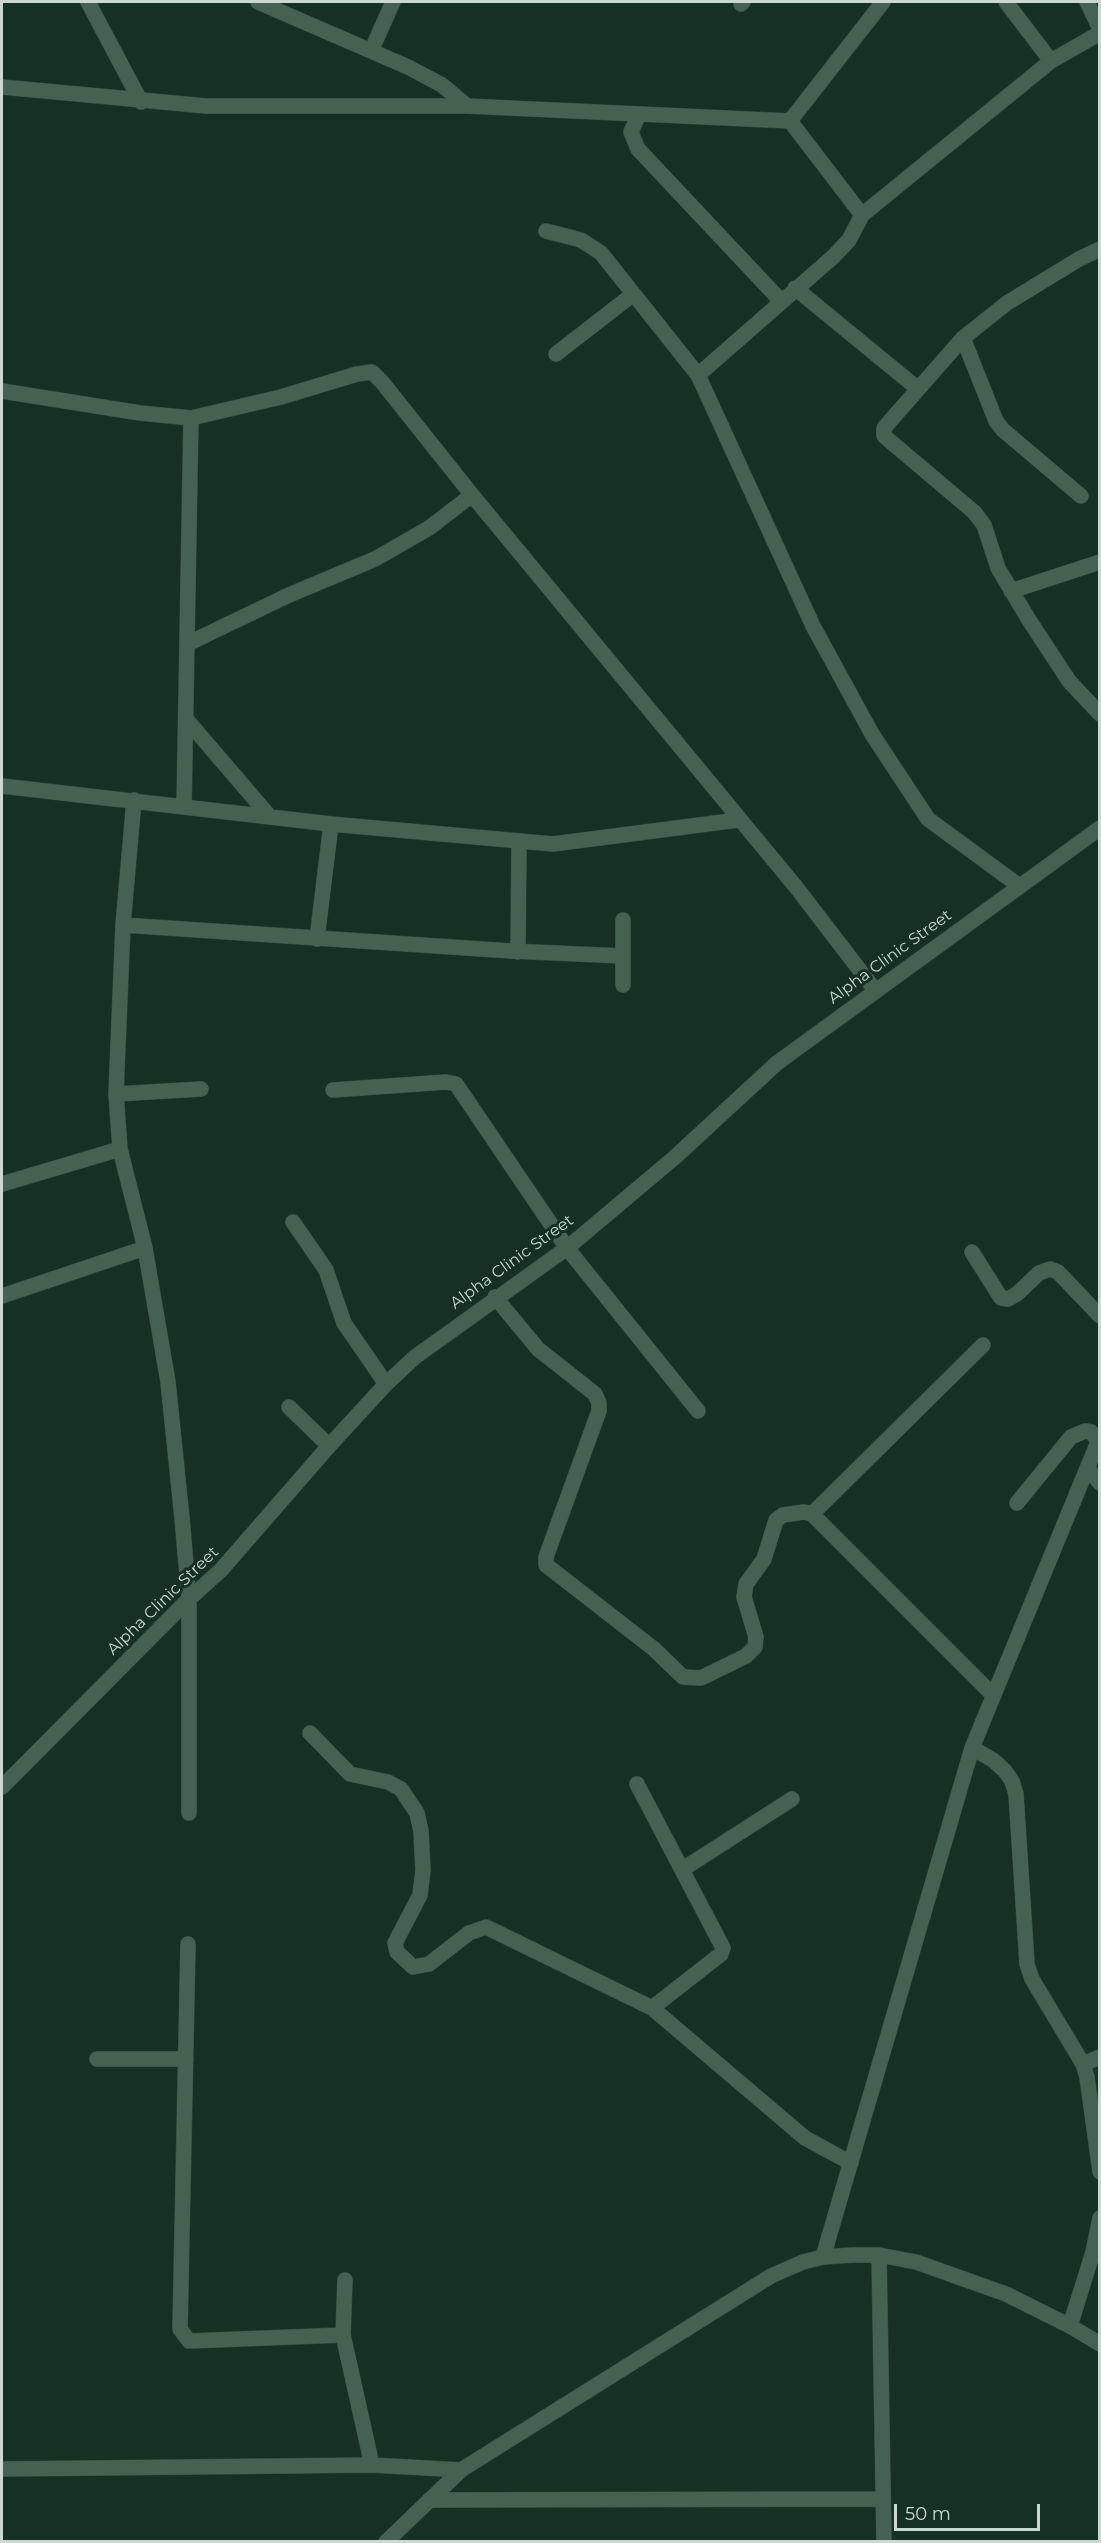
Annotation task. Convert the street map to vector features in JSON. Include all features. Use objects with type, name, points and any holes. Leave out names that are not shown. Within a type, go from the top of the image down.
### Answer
[{"type":"street","points":[[88,2],[141,102]]},
{"type":"street","points":[[258,2],[442,85],[467,106]]},
{"type":"street","points":[[371,51],[393,2]]},
{"type":"street","points":[[1006,2],[1051,61]]},
{"type":"street","points":[[698,375],[849,240],[861,215],[1051,61],[1100,31],[1086,2]]},
{"type":"street","points":[[790,120],[874,5]]},
{"type":"street","points":[[2,87],[141,102],[206,106],[467,106],[790,120]]},
{"type":"street","points":[[639,114],[631,132],[638,149],[781,301]]},
{"type":"street","points":[[790,120],[861,215]]},
{"type":"street","points":[[546,231],[592,246],[610,263],[698,375],[813,626],[872,734],[928,819],[1018,885]]},
{"type":"street","points":[[1100,249],[1069,264],[1007,303],[963,338],[884,428],[884,436],[974,512],[984,525],[998,568],[1011,591],[1069,681],[1100,714]]},
{"type":"street","points":[[795,288],[917,388]]},
{"type":"street","points":[[556,354],[633,295]]},
{"type":"street","points":[[963,338],[996,421],[1003,430],[1081,496]]},
{"type":"street","points":[[2,391],[140,413],[191,418],[372,372],[738,820],[796,887],[875,990]]},
{"type":"street","points":[[184,807],[191,418]]},
{"type":"street","points":[[187,644],[289,595],[375,559],[429,528],[472,495]]},
{"type":"street","points":[[1011,591],[1100,562]]},
{"type":"street","points":[[186,718],[270,817]]},
{"type":"street","points":[[2,786],[331,824],[553,844],[738,820]]},
{"type":"street","points":[[134,801],[123,925],[116,1094],[120,1149],[145,1248],[168,1382],[189,1599],[189,1813]]},
{"type":"street","points":[[317,939],[331,824]]},
{"type":"street","name":"Alpha Clinic Street","points":[[2,1787],[189,1599],[221,1570],[329,1446],[386,1384],[415,1358],[495,1297],[567,1248],[674,1158],[777,1063],[1018,885],[1100,828]]},
{"type":"street","points":[[518,952],[519,842]]},
{"type":"street","points":[[623,920],[623,985]]},
{"type":"street","points":[[123,925],[518,952],[623,956]]},
{"type":"street","points":[[333,1090],[446,1082],[456,1084],[567,1248],[698,1411]]},
{"type":"street","points":[[116,1094],[201,1089]]},
{"type":"street","points":[[2,1184],[120,1149]]},
{"type":"street","points":[[293,1222],[326,1270],[344,1323],[386,1384]]},
{"type":"street","points":[[2,1296],[145,1248]]},
{"type":"street","points":[[972,1252],[1001,1298],[1008,1299],[1017,1294],[1039,1273],[1050,1269],[1058,1272],[1100,1316]]},
{"type":"street","points":[[495,1297],[538,1349],[595,1394],[598,1403],[599,1411],[546,1557],[546,1565],[654,1649],[682,1677],[701,1678],[746,1656],[755,1647],[756,1637],[744,1597],[746,1584],[764,1559],[776,1520],[794,1512],[812,1514],[993,1695]]},
{"type":"street","points":[[812,1514],[983,1345]]},
{"type":"street","points":[[289,1407],[329,1446]]},
{"type":"street","points":[[823,2257],[972,1748],[1099,1439],[1085,1431],[1071,1437],[1017,1503]]},
{"type":"street","points":[[1088,1469],[1100,1483]]},
{"type":"street","points":[[310,1733],[350,1774],[388,1782],[401,1789],[417,1813],[421,1831],[423,1870],[420,1894],[395,1943],[397,1952],[413,1967],[429,1964],[469,1933],[486,1928],[652,2008],[792,2128],[851,2163]]},
{"type":"street","points":[[972,1748],[993,1760],[1012,1781],[1016,1794],[1026,1964],[1083,2064],[1087,2077],[1100,2172]]},
{"type":"street","points":[[637,1784],[723,1947],[721,1953],[652,2008]]},
{"type":"street","points":[[683,1869],[792,1799]]},
{"type":"street","points":[[188,1944],[180,2329],[183,2337],[189,2341],[343,2335]]},
{"type":"street","points":[[1083,2064],[1100,2057]]},
{"type":"street","points":[[97,2059],[186,2059]]},
{"type":"street","points":[[1070,2326],[1093,2252],[1100,2218]]},
{"type":"street","points":[[879,2255],[884,2541]]},
{"type":"street","points":[[394,2539],[429,2499],[461,2470],[771,2276],[823,2257],[879,2255],[916,2262],[962,2276],[1006,2294],[1070,2326],[1100,2344]]},
{"type":"street","points":[[345,2280],[343,2335],[372,2465]]},
{"type":"street","points":[[2,2469],[372,2465],[461,2470]]},
{"type":"street","points":[[429,2499],[883,2499]]}]
